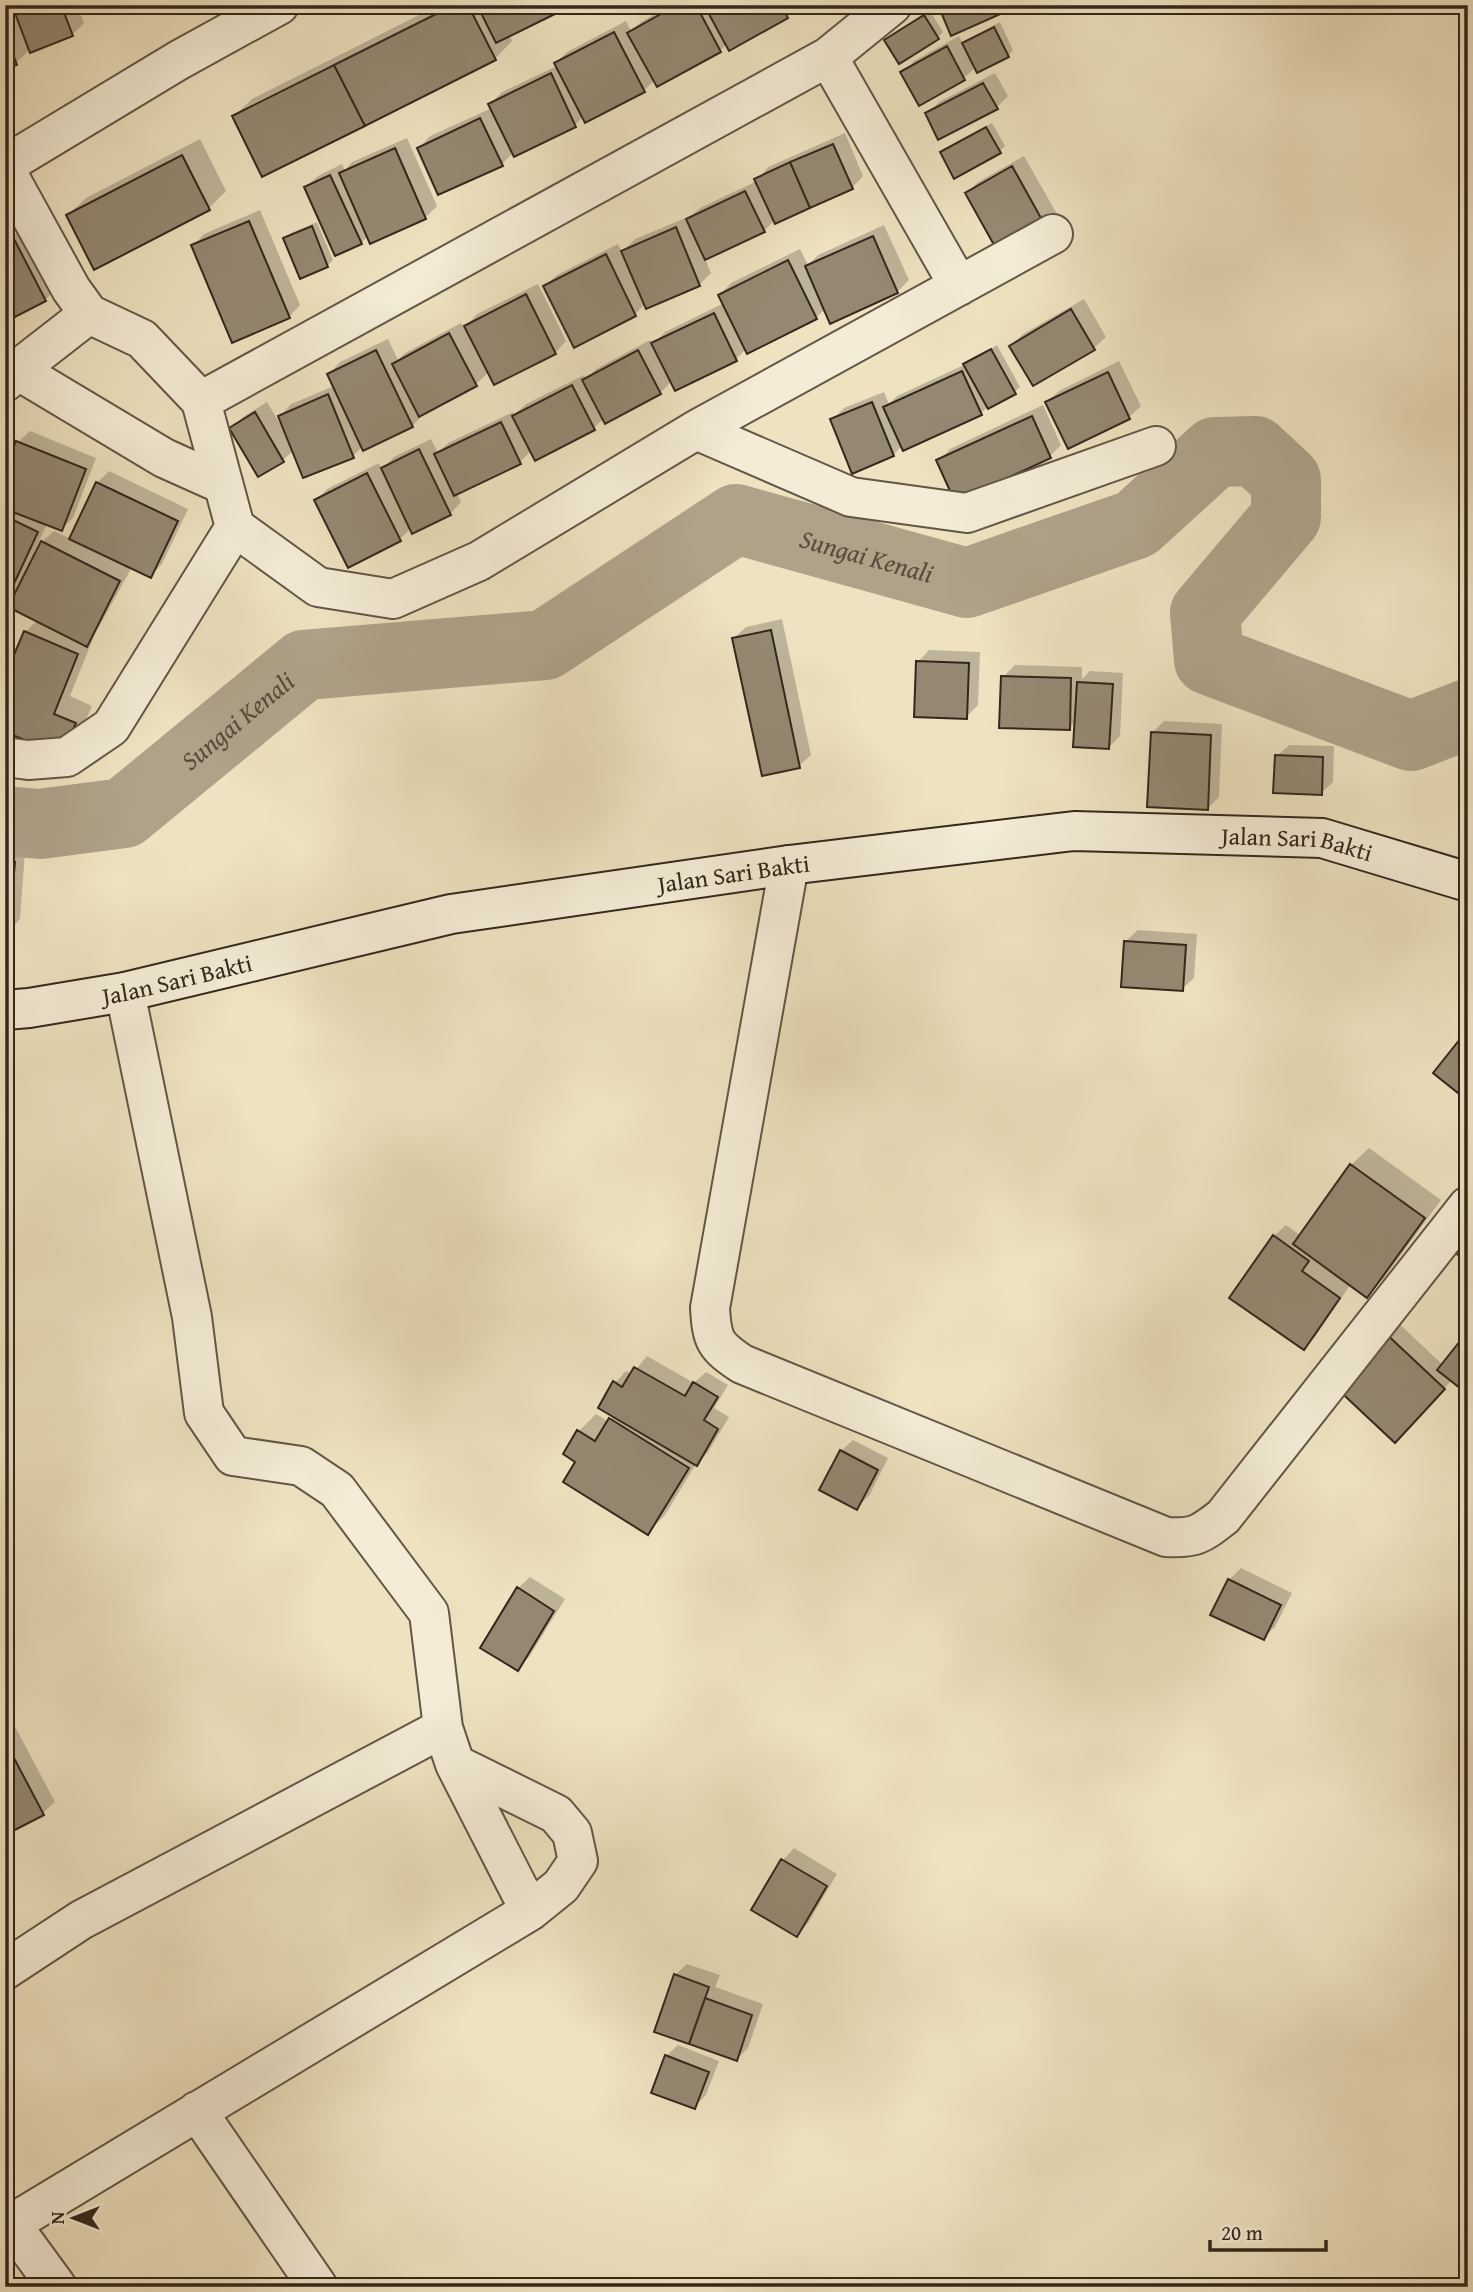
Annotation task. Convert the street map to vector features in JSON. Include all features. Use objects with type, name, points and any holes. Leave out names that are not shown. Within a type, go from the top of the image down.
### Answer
[{"type":"street","points":[[279,5],[179,60],[5,167],[71,289],[89,314],[142,339],[201,401],[235,527],[318,586],[393,599],[479,561],[696,430],[1053,234]]},
{"type":"street","points":[[201,401],[828,57],[892,5]]},
{"type":"street","points":[[828,57],[959,286]]},
{"type":"street","points":[[89,314],[11,376],[164,458],[222,484]]},
{"type":"street","points":[[696,430],[851,496],[967,513],[1156,446]]},
{"type":"street","points":[[5,757],[28,760],[67,757],[111,727],[235,527]]},
{"type":"street","name":"Jalan Sari Bakti","points":[[5,1010],[125,992],[451,914],[789,865],[1074,831],[1322,838],[1468,882]]},
{"type":"street","points":[[789,865],[710,1308],[712,1333],[722,1351],[742,1364],[1166,1538],[1188,1539],[1205,1531],[1223,1517],[1468,1206]]},
{"type":"street","points":[[125,992],[192,1317],[204,1413],[233,1456],[302,1466],[337,1490],[429,1613],[443,1728],[455,1764],[530,1911]]},
{"type":"street","points":[[5,1970],[81,1920],[443,1728]]},
{"type":"street","points":[[57,2287],[8,2224],[530,1911],[561,1886],[578,1860],[572,1833],[556,1814],[455,1764]]},
{"type":"street","points":[[197,2111],[318,2287]]},
{"type":"building","points":[[12,5],[61,5],[73,36],[30,53]]},
{"type":"building","points":[[454,5],[468,5],[496,60],[365,126],[334,65]]},
{"type":"building","points":[[477,5],[550,5],[555,14],[496,43]]},
{"type":"building","points":[[550,5],[573,5],[555,14]]},
{"type":"building","points":[[677,5],[696,5],[721,52],[657,87],[627,33]]},
{"type":"building","points":[[704,5],[781,5],[788,18],[729,51]]},
{"type":"building","points":[[938,5],[1002,5],[1005,12],[951,36]]},
{"type":"building","points":[[924,15],[939,39],[899,64],[884,40]]},
{"type":"building","points":[[994,27],[1009,57],[977,73],[962,43]]},
{"type":"building","points":[[614,32],[645,92],[585,123],[554,63]]},
{"type":"building","points":[[5,33],[17,65],[5,69]]},
{"type":"building","points":[[947,46],[965,80],[919,106],[900,72]]},
{"type":"building","points":[[334,65],[365,126],[262,177],[232,116]]},
{"type":"building","points":[[551,73],[576,127],[514,157],[488,104]]},
{"type":"building","points":[[983,83],[998,109],[938,140],[925,113]]},
{"type":"building","points":[[480,118],[503,166],[438,195],[417,148]]},
{"type":"building","points":[[986,127],[1001,153],[954,179],[940,152]]},
{"type":"building","points":[[833,144],[853,189],[810,208],[790,162]]},
{"type":"building","points":[[395,148],[426,219],[370,244],[339,173]]},
{"type":"building","points":[[182,155],[210,210],[94,270],[66,215]]},
{"type":"building","points":[[790,162],[810,208],[775,224],[754,179]]},
{"type":"building","points":[[1012,166],[1046,227],[999,254],[965,193]]},
{"type":"building","points":[[330,175],[362,244],[335,256],[304,187]]},
{"type":"building","points":[[745,191],[765,232],[705,260],[686,219]]},
{"type":"building","points":[[249,221],[290,318],[232,343],[191,245]]},
{"type":"building","points":[[312,226],[328,267],[300,279],[283,238]]},
{"type":"building","points":[[676,227],[700,286],[646,309],[621,251]]},
{"type":"building","points":[[873,236],[898,293],[830,324],[805,266]]},
{"type":"building","points":[[14,239],[46,301],[13,318],[5,303],[5,243]]},
{"type":"building","points":[[606,254],[636,316],[574,348],[543,286]]},
{"type":"building","points":[[788,260],[817,319],[747,354],[718,295]]},
{"type":"building","points":[[526,294],[556,354],[494,385],[464,326]]},
{"type":"building","points":[[1071,309],[1095,350],[1033,386],[1009,346]]},
{"type":"building","points":[[714,313],[737,361],[675,391],[651,343]]},
{"type":"building","points":[[449,333],[477,386],[419,417],[392,364]]},
{"type":"building","points":[[991,349],[1016,394],[988,409],[963,364]]},
{"type":"building","points":[[376,350],[413,427],[363,451],[327,374]]},
{"type":"building","points":[[638,350],[661,394],[605,424],[582,380]]},
{"type":"building","points":[[962,371],[982,415],[903,451],[883,407]]},
{"type":"building","points":[[1108,372],[1130,419],[1068,449],[1045,402]]},
{"type":"building","points":[[572,385],[595,430],[535,461],[512,416]]},
{"type":"building","points":[[328,394],[354,458],[303,478],[278,416]]},
{"type":"building","points":[[872,402],[894,456],[852,474],[830,419]]},
{"type":"building","points":[[255,412],[284,462],[258,477],[229,428]]},
{"type":"building","points":[[1032,416],[1051,458],[955,502],[936,460]]},
{"type":"building","points":[[501,422],[521,464],[454,496],[434,454]]},
{"type":"building","points":[[16,441],[86,469],[62,531],[5,509],[5,469]]},
{"type":"building","points":[[419,449],[451,515],[412,534],[381,468]]},
{"type":"building","points":[[367,473],[401,541],[348,568],[314,500]]},
{"type":"building","points":[[96,482],[178,521],[151,578],[69,539]]},
{"type":"building","points":[[5,516],[38,532],[5,603]]},
{"type":"building","points":[[41,541],[120,581],[87,647],[8,607]]},
{"type":"building","points":[[771,630],[800,768],[762,776],[732,638]]},
{"type":"building","points":[[24,631],[78,654],[54,714],[76,723],[62,755],[5,732],[5,676]]},
{"type":"building","points":[[916,661],[969,663],[967,719],[914,717]]},
{"type":"building","points":[[1001,676],[1071,678],[1070,730],[999,728]]},
{"type":"building","points":[[1077,682],[1113,684],[1109,749],[1073,747]]},
{"type":"building","points":[[1151,732],[1211,735],[1208,810],[1147,807]]},
{"type":"building","points":[[1275,755],[1323,757],[1322,795],[1273,793]]},
{"type":"building","points":[[5,861],[15,862],[9,933],[5,933]]},
{"type":"building","points":[[1124,941],[1186,945],[1183,991],[1121,987]]},
{"type":"building","points":[[1468,1029],[1468,1081],[1458,1093],[1433,1073]]},
{"type":"building","points":[[1350,1164],[1425,1218],[1367,1298],[1293,1244]]},
{"type":"building","points":[[1468,1230],[1468,1263],[1452,1250]]},
{"type":"building","points":[[1273,1235],[1309,1261],[1302,1271],[1340,1298],[1304,1350],[1229,1298]]},
{"type":"building","points":[[1382,1330],[1445,1389],[1395,1443],[1331,1383]]},
{"type":"building","points":[[1468,1331],[1468,1388],[1465,1392],[1437,1370]]},
{"type":"building","points":[[634,1367],[685,1396],[693,1382],[718,1397],[704,1420],[718,1429],[697,1466],[598,1408],[613,1381],[622,1387]]},
{"type":"building","points":[[609,1418],[689,1468],[648,1535],[563,1482],[575,1462],[563,1454],[577,1430],[595,1441]]},
{"type":"building","points":[[840,1450],[878,1470],[857,1510],[819,1490]]},
{"type":"building","points":[[1228,1579],[1281,1605],[1264,1640],[1210,1615]]},
{"type":"building","points":[[517,1587],[554,1611],[518,1671],[480,1648]]},
{"type":"building","points":[[5,1741],[44,1815],[5,1835]]},
{"type":"building","points":[[781,1859],[827,1886],[797,1937],[751,1910]]},
{"type":"building","points":[[674,1974],[709,1987],[689,2044],[654,2032]]},
{"type":"building","points":[[705,1998],[752,2015],[737,2061],[689,2044]]},
{"type":"building","points":[[665,2055],[709,2072],[695,2109],[651,2093]]},
{"type":"waterway","name":"Sungai Kenali","points":[[5,821],[40,824],[124,813],[304,665],[545,645],[736,519],[967,583],[1136,524],[1215,452],[1255,451],[1286,480],[1286,517],[1205,613],[1209,660],[1411,736],[1468,714]]}]
